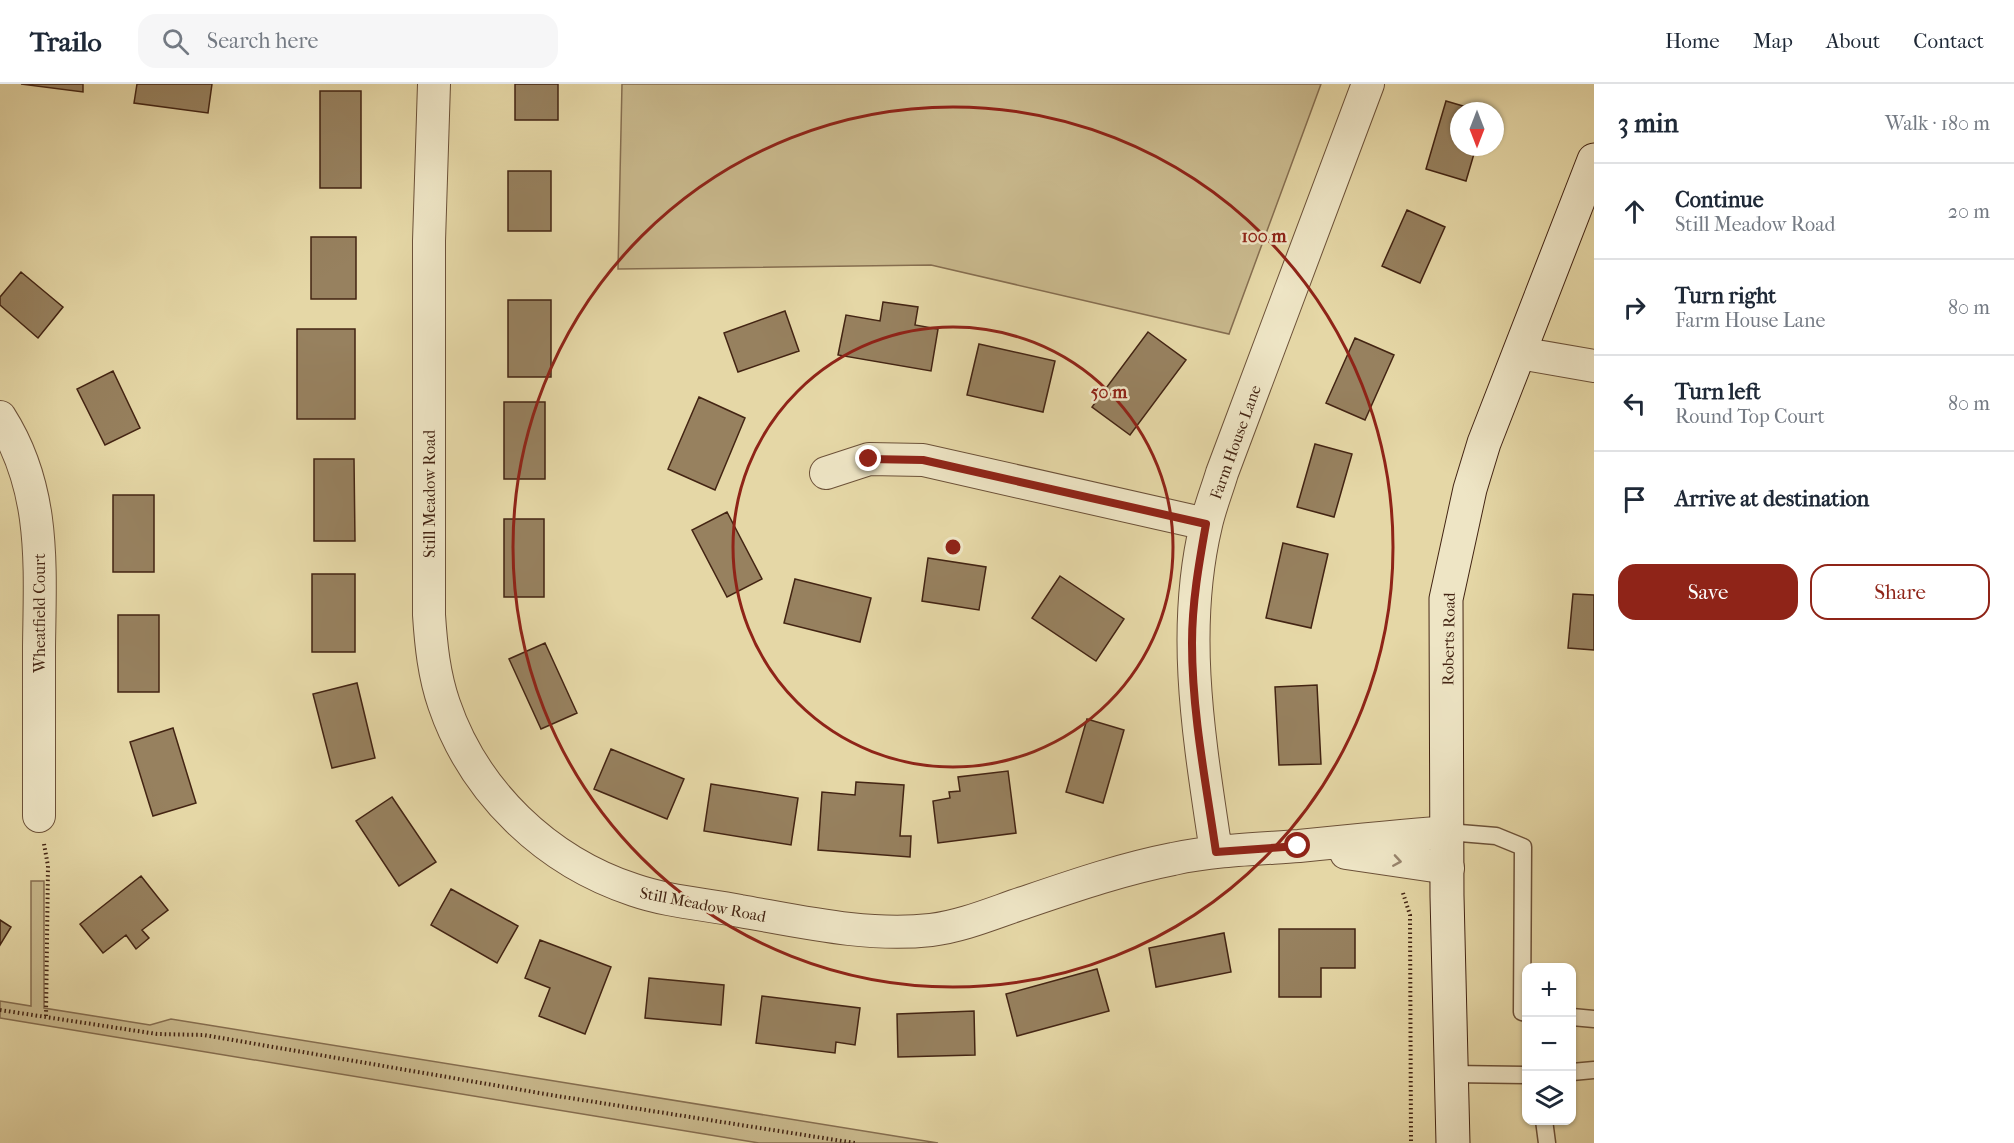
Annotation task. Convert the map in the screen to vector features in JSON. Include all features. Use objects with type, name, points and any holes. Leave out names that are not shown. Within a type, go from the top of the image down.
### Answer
[{"type":"main road","name":"Roberts Road","points":[[1453,1143],[1446,599],[1470,489],[1497,406],[1594,160]]},
{"type":"street","name":"Still Meadow Road","points":[[434,84],[429,241],[429,615],[433,662],[444,704],[462,747],[488,787],[520,823],[557,853],[593,874],[636,891],[688,903],[802,923],[890,931],[933,930],[971,921],[1092,879],[1172,859],[1216,852],[1448,832]]},
{"type":"street","name":"Farm House Lane","points":[[1216,852],[1195,706],[1192,643],[1198,570],[1206,524],[1222,472],[1368,84]]},
{"type":"street","points":[[1519,353],[1594,366]]},
{"type":"street","name":"Wheatfield Court","points":[[0,417],[24,463],[36,508],[40,554],[39,816]]},
{"type":"street","points":[[826,473],[869,459],[923,460],[1206,524]]},
{"type":"street","name":"Still Meadow Road","points":[[1298,846],[1448,868]]},
{"type":"lane","points":[[1448,832],[1496,836],[1523,847],[1522,963]]},
{"type":"lane","points":[[1576,1017],[1594,1019]]},
{"type":"lane","points":[[1576,1072],[1594,1070]]},
{"type":"lane","points":[[1452,1074],[1522,1075]]},
{"type":"lane","points":[[1545,1125],[1547,1143]]},
{"type":"path","points":[[39,816],[48,866],[46,1016]]},
{"type":"path","points":[[1396,886],[1404,893],[1410,915],[1411,1143]]},
{"type":"path","points":[[0,1010],[157,1034],[204,1035],[557,1096],[855,1143]]},
{"type":"shaded area","points":[[622,84],[1321,84],[1229,334],[931,265],[618,269]]},
{"type":"shaded area","points":[[31,881],[44,881],[44,1008],[150,1025],[171,1019],[938,1143],[759,1143],[0,1018],[0,1001],[31,1006]]},
{"type":"building","points":[[21,84],[83,84],[83,92]]},
{"type":"building","points":[[137,84],[212,84],[208,113],[134,103]]},
{"type":"building","points":[[515,84],[558,84],[558,120],[515,120]]},
{"type":"building","points":[[320,91],[361,91],[361,188],[320,188]]},
{"type":"building","points":[[1446,101],[1450,102],[1450,156],[1473,156],[1466,181],[1426,169]]},
{"type":"building","points":[[508,171],[551,171],[551,231],[508,231]]},
{"type":"building","points":[[1407,210],[1445,227],[1420,283],[1382,266]]},
{"type":"building","points":[[311,237],[356,237],[356,299],[311,299]]},
{"type":"building","points":[[21,272],[63,307],[38,338],[0,305],[0,297]]},
{"type":"building","points":[[508,300],[551,300],[551,377],[508,377]]},
{"type":"building","points":[[883,302],[918,307],[915,325],[938,329],[931,371],[838,355],[846,315],[880,321]]},
{"type":"building","points":[[785,311],[799,351],[738,372],[724,333]]},
{"type":"building","points":[[297,329],[355,329],[355,419],[297,419]]},
{"type":"building","points":[[1148,332],[1186,360],[1130,435],[1092,407]]},
{"type":"building","points":[[1355,338],[1394,355],[1365,420],[1326,403]]},
{"type":"building","points":[[979,344],[1055,361],[1043,412],[967,395]]},
{"type":"building","points":[[113,371],[140,428],[105,445],[77,389]]},
{"type":"building","points":[[699,397],[745,418],[715,490],[668,469]]},
{"type":"building","points":[[504,402],[545,402],[545,479],[504,479]]},
{"type":"building","points":[[1315,444],[1352,454],[1334,517],[1297,507]]},
{"type":"building","points":[[314,459],[354,459],[355,541],[314,541]]},
{"type":"building","points":[[113,495],[154,495],[154,572],[113,572]]},
{"type":"building","points":[[727,512],[762,579],[727,597],[692,530]]},
{"type":"building","points":[[504,519],[544,519],[544,597],[504,597]]},
{"type":"building","points":[[1283,543],[1328,554],[1311,628],[1266,618]]},
{"type":"building","points":[[928,558],[986,567],[979,610],[922,601]]},
{"type":"building","points":[[312,574],[355,574],[355,652],[312,652]]},
{"type":"building","points":[[1060,576],[1124,619],[1096,661],[1032,618]]},
{"type":"building","points":[[795,579],[871,598],[860,642],[784,623]]},
{"type":"building","points":[[1573,594],[1594,595],[1594,650],[1568,648]]},
{"type":"building","points":[[118,615],[159,615],[159,692],[118,692]]},
{"type":"building","points":[[545,643],[577,713],[541,729],[509,659]]},
{"type":"building","points":[[357,683],[375,758],[332,768],[313,694]]},
{"type":"building","points":[[1317,685],[1321,764],[1279,765],[1275,687]]},
{"type":"building","points":[[1087,719],[1124,730],[1103,803],[1066,792]]},
{"type":"building","points":[[173,728],[196,803],[153,816],[130,742]]},
{"type":"building","points":[[611,749],[684,779],[667,819],[594,789]]},
{"type":"building","points":[[1008,771],[1016,833],[938,843],[933,801],[950,798],[949,792],[960,791],[958,777]]},
{"type":"building","points":[[856,782],[904,785],[900,836],[911,836],[910,857],[818,850],[822,792],[855,795]]},
{"type":"building","points":[[711,784],[798,798],[791,845],[704,831]]},
{"type":"building","points":[[392,797],[436,862],[399,886],[356,821]]},
{"type":"building","points":[[141,876],[168,910],[142,930],[149,938],[136,949],[126,935],[103,953],[80,924]]},
{"type":"building","points":[[451,889],[518,926],[497,963],[431,925]]},
{"type":"building","points":[[0,920],[11,927],[0,945]]},
{"type":"building","points":[[1279,929],[1355,929],[1355,968],[1321,968],[1321,997],[1279,997]]},
{"type":"building","points":[[1224,933],[1231,972],[1156,987],[1149,948]]},
{"type":"building","points":[[540,940],[611,967],[585,1034],[539,1016],[550,988],[525,978]]},
{"type":"building","points":[[1097,969],[1109,1011],[1017,1036],[1006,994]]},
{"type":"building","points":[[649,978],[724,985],[721,1025],[645,1018]]},
{"type":"building","points":[[762,996],[860,1008],[855,1045],[836,1042],[835,1053],[756,1043]]},
{"type":"building","points":[[974,1011],[975,1055],[898,1057],[897,1014]]},
{"type":"route","points":[[869,459],[923,460],[1206,524],[1193,612],[1192,643],[1195,706],[1216,852],[1298,846]]}]
